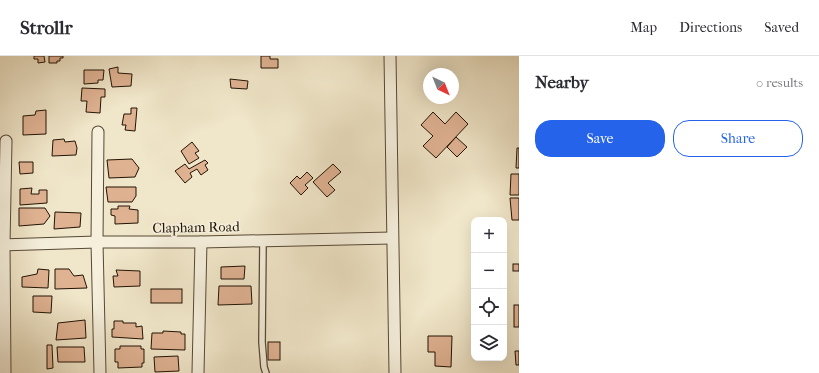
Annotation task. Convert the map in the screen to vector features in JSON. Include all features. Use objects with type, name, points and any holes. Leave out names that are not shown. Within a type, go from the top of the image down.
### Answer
[{"type":"street","points":[[390,56],[392,238],[396,373]]},
{"type":"street","points":[[98,132],[97,242],[100,373]]},
{"type":"street","points":[[5,373],[2,245],[6,141]]},
{"type":"street","name":"Clapham Road","points":[[2,245],[97,242],[201,242],[392,238]]},
{"type":"street","points":[[198,373],[201,242]]},
{"type":"lane","points":[[263,241],[262,342],[264,367],[266,373]]},
{"type":"building","points":[[34,56],[44,56],[45,62],[38,63],[38,59],[34,59]]},
{"type":"building","points":[[49,56],[63,56],[63,58],[60,58],[60,61],[57,61],[57,63],[49,63]]},
{"type":"building","points":[[261,56],[270,56],[270,59],[278,59],[278,68],[261,68]]},
{"type":"building","points":[[118,67],[118,73],[132,74],[131,86],[112,87],[109,69]]},
{"type":"building","points":[[84,70],[104,70],[103,80],[98,80],[98,83],[84,84]]},
{"type":"building","points":[[230,79],[248,81],[247,89],[231,88]]},
{"type":"building","points":[[82,88],[105,89],[105,97],[101,97],[100,113],[86,112],[87,101],[81,101]]},
{"type":"building","points":[[131,108],[137,108],[135,131],[125,130],[126,125],[122,125],[124,114],[131,114]]},
{"type":"building","points":[[46,110],[46,134],[23,135],[23,116],[35,115],[36,111]]},
{"type":"building","points":[[433,112],[445,124],[456,112],[468,124],[436,158],[423,146],[433,136],[421,125]]},
{"type":"building","points":[[456,137],[467,147],[457,157],[447,147]]},
{"type":"building","points":[[64,139],[65,142],[75,141],[77,148],[76,155],[52,156],[53,140]]},
{"type":"building","points":[[192,142],[199,151],[195,153],[199,158],[189,164],[181,151]]},
{"type":"building","points":[[517,148],[519,148],[519,168],[516,168]]},
{"type":"building","points":[[132,159],[139,168],[135,177],[109,178],[107,160]]},
{"type":"building","points":[[205,160],[208,163],[205,165],[208,170],[201,175],[197,169],[190,173],[192,177],[185,183],[175,171],[185,164],[189,169]]},
{"type":"building","points":[[19,162],[33,162],[33,173],[20,174]]},
{"type":"building","points":[[333,164],[341,172],[328,183],[335,190],[327,197],[313,182]]},
{"type":"building","points":[[307,172],[313,178],[305,185],[308,188],[301,195],[290,183],[297,176],[300,179]]},
{"type":"building","points":[[511,174],[519,174],[519,195],[510,195]]},
{"type":"building","points":[[106,187],[136,187],[136,196],[132,202],[108,202]]},
{"type":"building","points":[[32,188],[31,194],[39,194],[39,190],[47,190],[47,203],[20,205],[20,189]]},
{"type":"building","points":[[510,198],[519,198],[519,220],[512,220]]},
{"type":"building","points":[[118,206],[130,206],[129,209],[138,210],[138,223],[115,224],[115,216],[111,215],[111,209],[118,209]]},
{"type":"building","points":[[19,208],[45,208],[50,216],[44,224],[19,226]]},
{"type":"building","points":[[55,212],[81,213],[80,227],[54,229]]},
{"type":"building","points":[[513,264],[519,264],[519,271],[513,271]]},
{"type":"building","points":[[245,266],[244,279],[221,279],[221,267]]},
{"type":"building","points":[[38,269],[49,270],[48,288],[22,287],[22,277],[37,274]]},
{"type":"building","points":[[55,269],[69,269],[74,276],[83,275],[87,288],[55,289]]},
{"type":"building","points":[[116,270],[140,271],[140,286],[114,287],[113,276],[118,276]]},
{"type":"building","points":[[219,286],[251,286],[252,304],[218,305]]},
{"type":"building","points":[[151,289],[182,289],[182,303],[151,303]]},
{"type":"building","points":[[33,296],[52,296],[51,313],[33,312]]},
{"type":"building","points":[[514,305],[519,305],[519,327],[514,327]]},
{"type":"building","points":[[85,320],[86,338],[56,340],[58,323]]},
{"type":"building","points":[[114,321],[136,323],[136,327],[142,326],[143,339],[112,337]]},
{"type":"building","points":[[163,331],[181,332],[181,334],[185,334],[185,350],[151,349],[152,333],[163,333]]},
{"type":"building","points":[[428,336],[452,336],[451,367],[435,366],[435,352],[428,352]]},
{"type":"building","points":[[268,342],[280,342],[280,360],[268,360]]},
{"type":"building","points":[[47,345],[52,345],[53,368],[47,369]]},
{"type":"building","points":[[120,346],[141,346],[141,349],[144,349],[144,363],[142,363],[142,367],[118,368],[118,362],[115,362],[115,349],[120,349]]},
{"type":"building","points":[[57,347],[84,347],[85,362],[58,362]]},
{"type":"building","points":[[515,351],[519,351],[519,365],[516,365]]},
{"type":"building","points":[[178,356],[179,371],[155,372],[154,357]]}]
